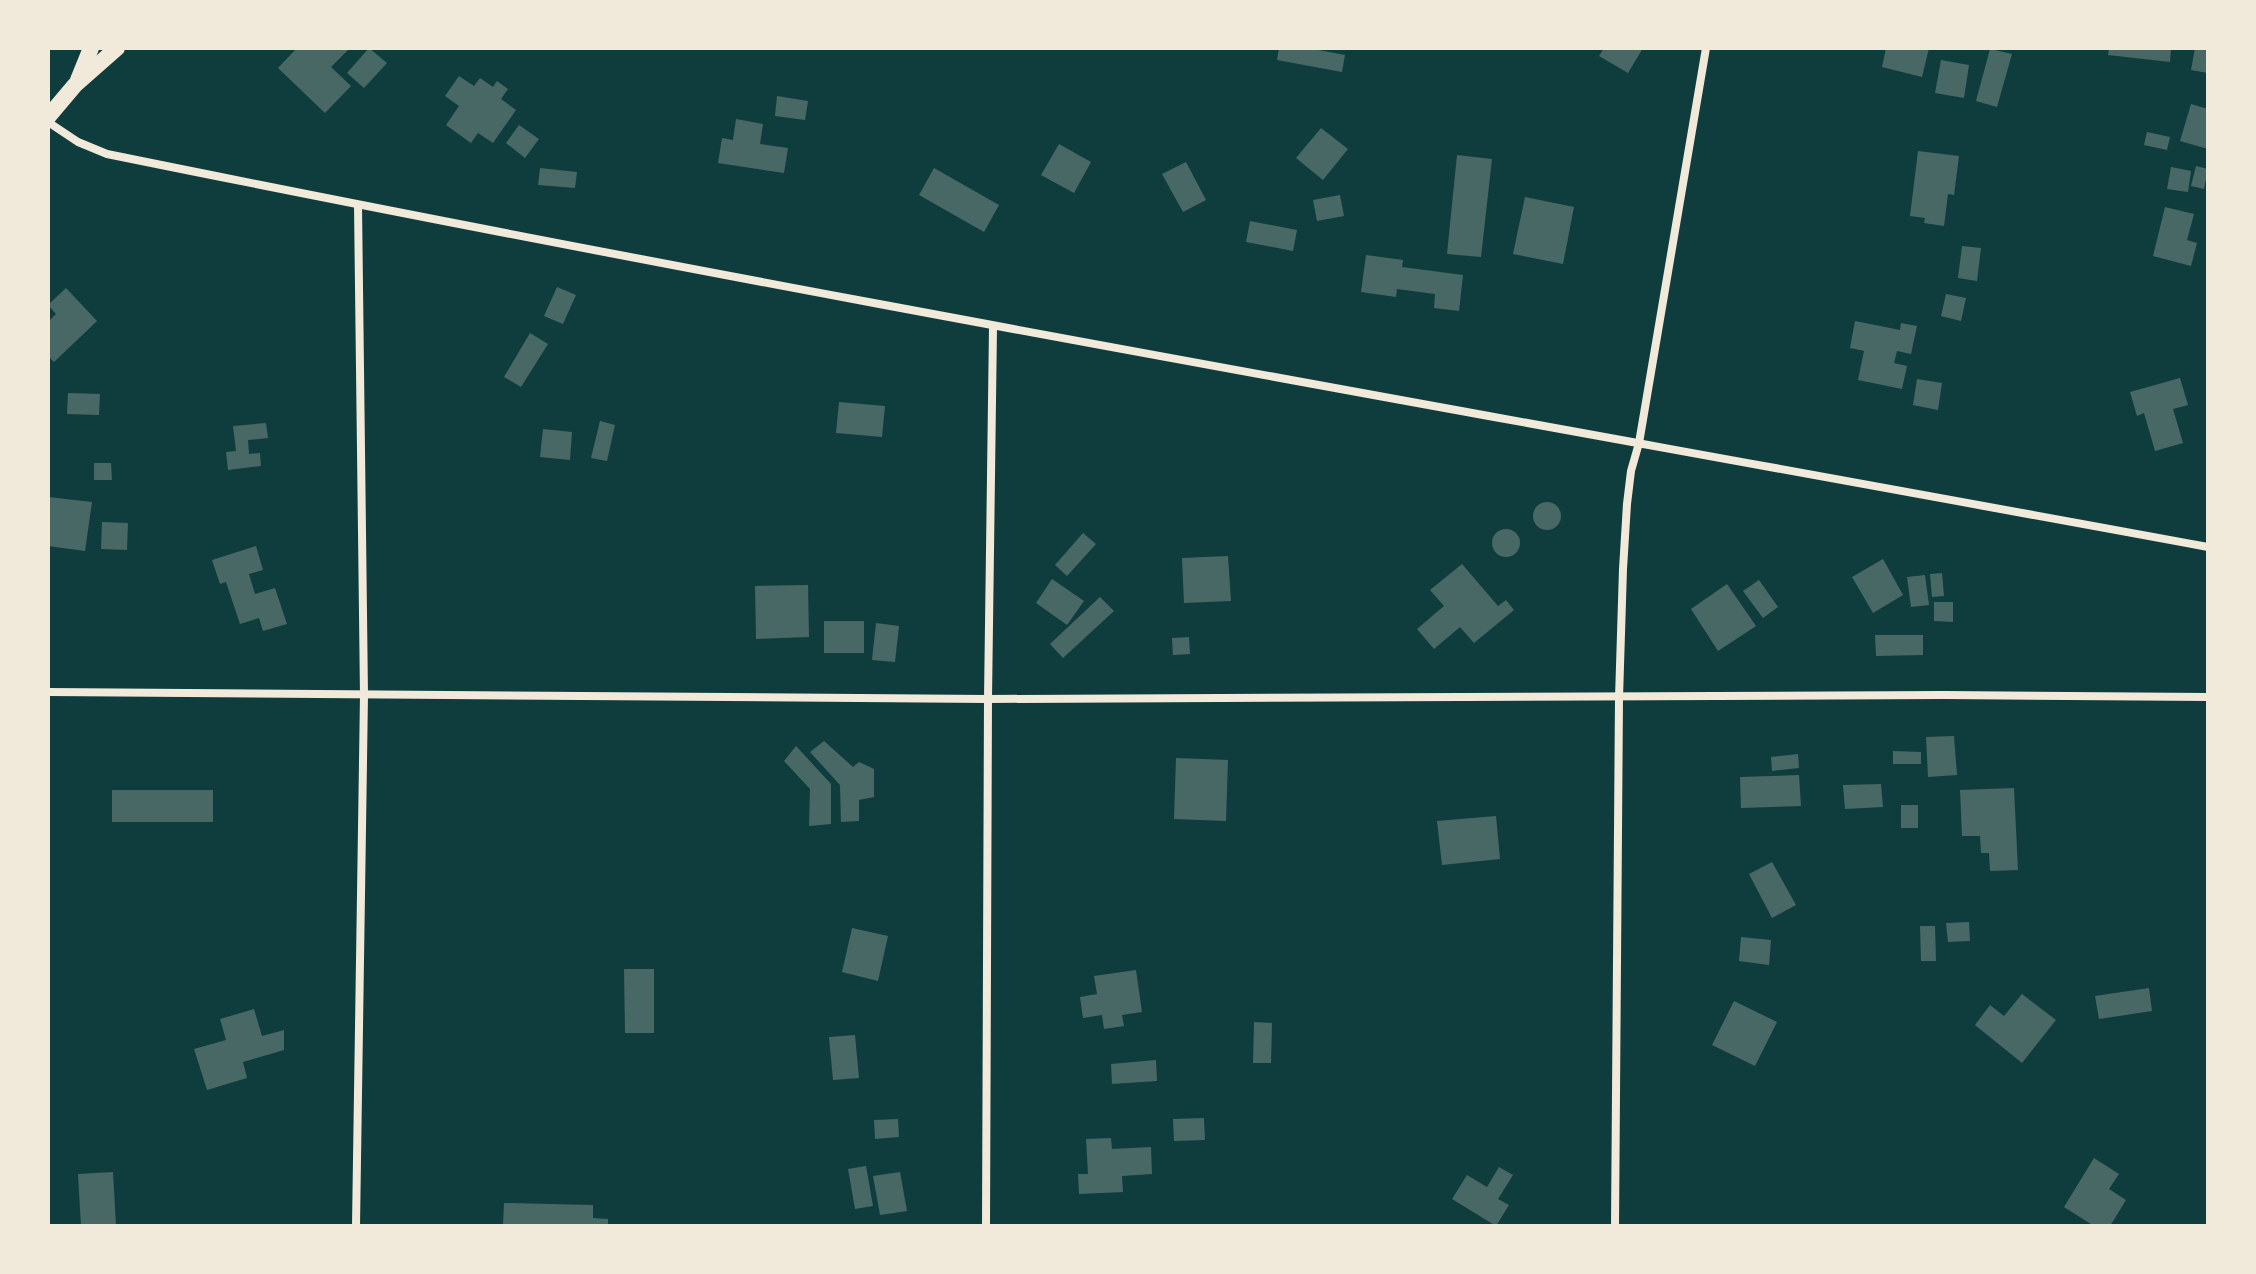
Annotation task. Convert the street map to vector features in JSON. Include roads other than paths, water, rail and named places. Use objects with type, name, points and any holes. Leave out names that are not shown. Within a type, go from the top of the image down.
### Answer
[{"type":"main road","points":[[75,85],[91,48]]},
{"type":"main road","points":[[48,120],[75,85],[117,48]]},
{"type":"street","points":[[1615,1226],[1619,698],[1627,504],[1706,48]]},
{"type":"street","points":[[48,120],[78,142],[107,154],[358,205],[993,327],[2208,547]]},
{"type":"street","points":[[356,1226],[364,695],[358,205]]},
{"type":"street","points":[[986,1226],[993,327]]},
{"type":"street","points":[[48,692],[988,699],[1945,695],[2208,697]]}]
